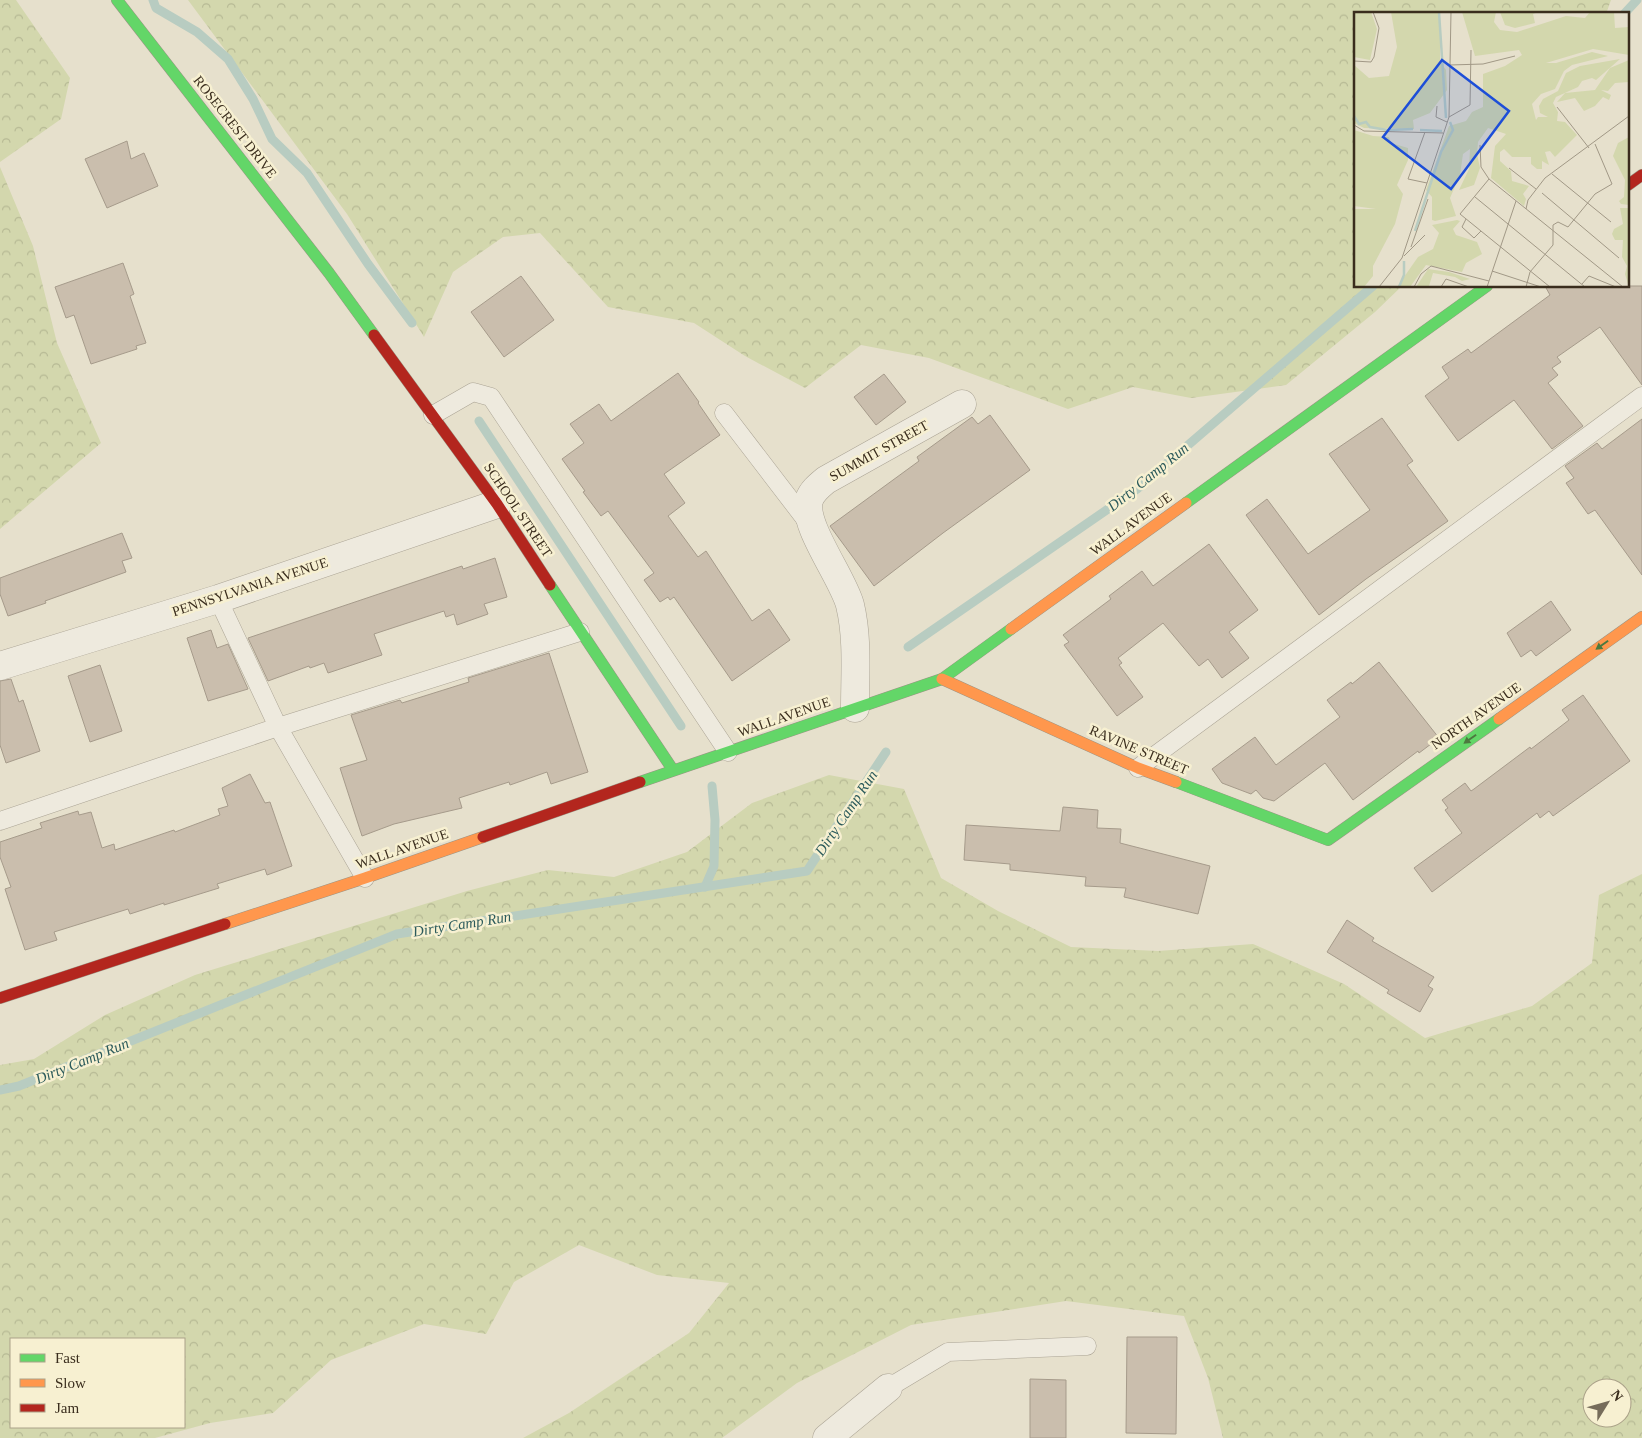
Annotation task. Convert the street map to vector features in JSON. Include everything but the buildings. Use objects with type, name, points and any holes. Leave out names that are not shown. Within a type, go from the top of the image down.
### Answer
[{"type":"street","name":"ROSECREST DRIVE","points":[[117,0],[329,273]]},
{"type":"street","points":[[1630,184],[1642,175]]},
{"type":"street","name":"SCHOOL STREET","points":[[329,273],[498,504],[580,632],[673,770]]},
{"type":"street","name":"WALL AVENUE","points":[[0,998],[365,878],[673,770],[942,679],[1484,288]]},
{"type":"street","name":"SUMMIT STREET","points":[[855,708],[855,637],[850,605],[840,581],[813,529],[809,514],[809,500],[815,490],[826,480],[962,404]]},
{"type":"street","name":"PENNSYLVANIA AVENUE","points":[[0,666],[218,599],[498,504]]},
{"type":"street","name":"NORTH AVENUE","points":[[1328,840],[1642,617]]},
{"type":"street","name":"RAVINE STREET","points":[[942,679],[1138,768],[1328,840]]},
{"type":"street","points":[[827,1438],[888,1388]]},
{"type":"lane","points":[[433,415],[472,392],[491,397],[728,752]]},
{"type":"lane","points":[[1138,768],[1642,396]]},
{"type":"lane","points":[[724,413],[813,529]]},
{"type":"lane","points":[[218,599],[278,727],[365,878]]},
{"type":"lane","points":[[0,821],[278,727],[580,632]]},
{"type":"lane","points":[[888,1388],[948,1352],[1086,1346]]},
{"type":"green space","points":[[0,0],[16,0],[70,78],[61,119],[0,162]]},
{"type":"green space","points":[[188,0],[1611,0],[1607,12],[1354,12],[1354,288],[1400,288],[1375,312],[1286,385],[1191,398],[1133,387],[1068,409],[929,358],[861,345],[805,388],[745,356],[694,323],[608,307],[540,233],[503,237],[453,272],[424,337],[347,214]]},
{"type":"green space","points":[[0,167],[33,246],[57,343],[101,443],[0,529]]},
{"type":"green space","points":[[829,775],[904,789],[941,878],[998,911],[1071,947],[1158,951],[1253,944],[1344,984],[1425,1038],[1532,1006],[1592,963],[1599,895],[1642,874],[1642,1438],[1223,1438],[1208,1378],[1184,1316],[1066,1301],[911,1325],[797,1383],[722,1438],[523,1438],[569,1413],[689,1333],[729,1283],[657,1275],[579,1245],[514,1282],[486,1334],[424,1324],[331,1360],[273,1413],[210,1423],[155,1438],[0,1438],[0,1065],[34,1059],[105,1015],[195,975],[467,891],[548,870],[614,877],[687,852],[752,803]]},
{"type":"waterway","points":[[153,0],[156,8],[197,32],[228,59],[253,99],[272,139],[307,173],[368,264],[412,323]]},
{"type":"waterway","name":"Dirty Camp Run","points":[[1626,12],[1637,0]]},
{"type":"waterway","name":"Dirty Camp Run","points":[[908,647],[1137,489],[1371,288]]},
{"type":"waterway","points":[[479,421],[681,726]]},
{"type":"waterway","name":"Dirty Camp Run","points":[[0,1090],[19,1086],[397,934],[807,871],[886,752]]},
{"type":"waterway","points":[[705,887],[714,866],[715,820],[712,786]]},
{"type":"traffic: fast","points":[[117,0],[329,273],[374,335]]},
{"type":"traffic: fast","points":[[1186,503],[1484,288]]},
{"type":"traffic: fast","points":[[550,585],[673,770]]},
{"type":"traffic: fast","points":[[640,782],[942,679],[1011,629]]},
{"type":"traffic: fast","points":[[1176,782],[1328,840],[1499,719]]},
{"type":"traffic: slow","points":[[1011,629],[1186,503]]},
{"type":"traffic: slow","points":[[1499,719],[1642,617]]},
{"type":"traffic: slow","points":[[942,679],[1138,768],[1176,782]]},
{"type":"traffic: slow","points":[[225,924],[483,837]]},
{"type":"traffic: jam","points":[[1630,184],[1642,175]]},
{"type":"traffic: jam","points":[[374,335],[497,504],[550,585]]},
{"type":"traffic: jam","points":[[483,837],[640,782]]},
{"type":"traffic: jam","points":[[0,998],[225,924]]}]
